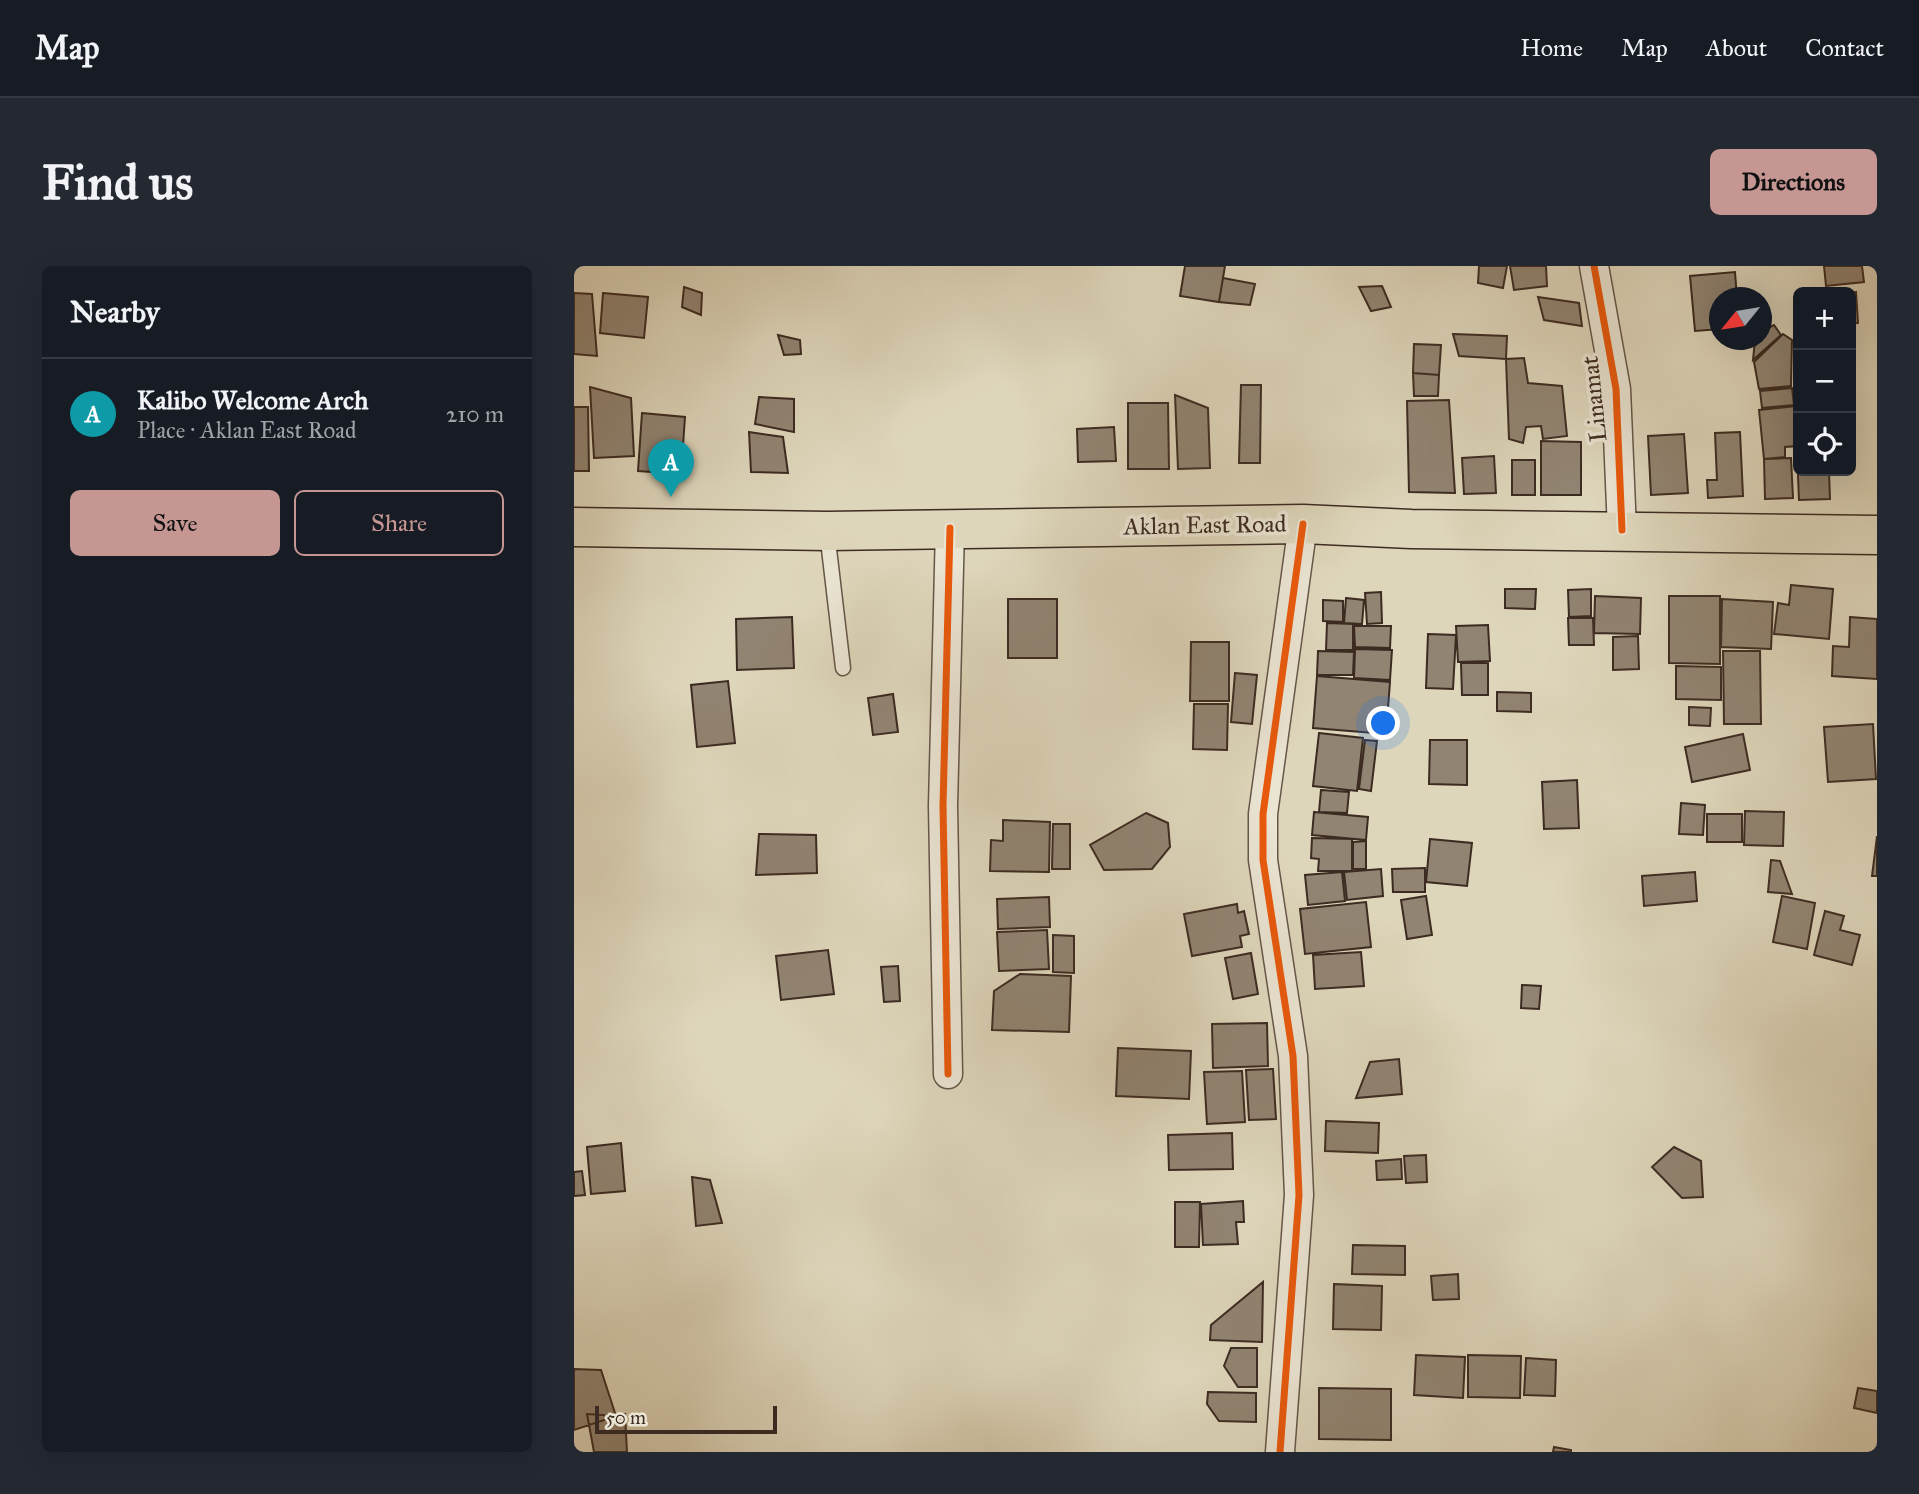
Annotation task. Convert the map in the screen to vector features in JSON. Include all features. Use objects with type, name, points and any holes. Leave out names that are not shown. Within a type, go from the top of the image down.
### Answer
[{"type":"main road","name":"Aklan East Road","points":[[574,527],[827,530],[1303,524],[1411,529],[1877,535]]},
{"type":"street","name":"Linamat","points":[[1594,266],[1616,389],[1622,530]]},
{"type":"street","points":[[1280,1452],[1299,1195],[1293,1056],[1263,860],[1263,814],[1303,524]]},
{"type":"street","points":[[948,1074],[943,806],[950,528]]},
{"type":"lane","points":[[827,530],[843,668]]},
{"type":"building","points":[[1185,266],[1225,266],[1219,302],[1180,296]]},
{"type":"building","points":[[1479,266],[1507,266],[1503,288],[1478,283]]},
{"type":"building","points":[[1510,266],[1546,266],[1547,286],[1514,290]]},
{"type":"building","points":[[1824,266],[1862,266],[1864,282],[1826,286]]},
{"type":"building","points":[[1735,272],[1736,287],[1709,287],[1709,330],[1695,331],[1690,276]]},
{"type":"building","points":[[1223,278],[1255,284],[1250,305],[1219,302]]},
{"type":"building","points":[[1382,286],[1391,307],[1371,311],[1359,287]]},
{"type":"building","points":[[684,287],[702,293],[701,315],[682,307]]},
{"type":"building","points":[[1856,292],[1858,323],[1856,323]]},
{"type":"building","points":[[574,293],[592,294],[597,356],[574,354]]},
{"type":"building","points":[[603,293],[648,297],[644,338],[600,333]]},
{"type":"building","points":[[1538,297],[1579,303],[1582,326],[1544,320]]},
{"type":"building","points":[[1774,325],[1781,335],[1772,343]]},
{"type":"building","points":[[1453,334],[1507,336],[1506,359],[1459,356]]},
{"type":"building","points":[[1783,334],[1792,340],[1791,386],[1759,389],[1754,362],[1766,350],[1772,350],[1772,345]]},
{"type":"building","points":[[778,335],[800,340],[801,354],[784,355]]},
{"type":"building","points":[[1414,344],[1441,345],[1439,375],[1413,373]]},
{"type":"building","points":[[1754,350],[1764,350],[1753,360]]},
{"type":"building","points":[[1524,358],[1528,383],[1562,386],[1567,436],[1543,439],[1541,426],[1526,427],[1523,443],[1509,439],[1506,359]]},
{"type":"building","points":[[1413,373],[1439,375],[1438,396],[1414,396]]},
{"type":"building","points":[[1241,385],[1261,385],[1260,463],[1239,463]]},
{"type":"building","points":[[590,387],[631,398],[634,456],[594,458]]},
{"type":"building","points":[[1792,388],[1793,405],[1762,408],[1760,391]]},
{"type":"building","points":[[1175,395],[1208,408],[1210,468],[1178,469]]},
{"type":"building","points":[[759,397],[794,399],[794,432],[755,424]]},
{"type":"building","points":[[1449,400],[1455,493],[1409,492],[1407,401]]},
{"type":"building","points":[[1128,403],[1168,403],[1169,469],[1128,469]]},
{"type":"building","points":[[1793,406],[1793,446],[1785,447],[1785,457],[1764,459],[1759,410]]},
{"type":"building","points":[[574,407],[588,407],[589,471],[574,471]]},
{"type":"building","points":[[642,413],[685,417],[681,474],[638,471]]},
{"type":"building","points":[[1114,427],[1116,461],[1078,462],[1077,429]]},
{"type":"building","points":[[749,432],[783,437],[788,473],[751,472]]},
{"type":"building","points":[[1740,432],[1743,496],[1708,498],[1707,480],[1717,480],[1715,433]]},
{"type":"building","points":[[1684,434],[1688,493],[1651,495],[1648,436]]},
{"type":"building","points":[[1541,441],[1581,442],[1581,495],[1541,495]]},
{"type":"building","points":[[1494,456],[1496,493],[1464,494],[1462,458]]},
{"type":"building","points":[[1791,458],[1793,498],[1765,499],[1764,459]]},
{"type":"building","points":[[1512,460],[1535,460],[1535,495],[1512,495]]},
{"type":"building","points":[[1798,476],[1829,476],[1830,499],[1799,500]]},
{"type":"building","points":[[1791,585],[1833,589],[1829,639],[1774,634],[1778,603],[1789,605]]},
{"type":"building","points":[[1505,589],[1536,589],[1535,609],[1505,608]]},
{"type":"building","points":[[1591,589],[1591,616],[1569,617],[1568,590]]},
{"type":"building","points":[[1381,592],[1382,623],[1367,624],[1365,593]]},
{"type":"building","points":[[1595,596],[1641,598],[1640,634],[1594,633]]},
{"type":"building","points":[[1669,596],[1720,596],[1720,664],[1669,663]]},
{"type":"building","points":[[1346,598],[1364,600],[1362,624],[1344,623]]},
{"type":"building","points":[[1008,599],[1057,599],[1057,658],[1008,658]]},
{"type":"building","points":[[1722,599],[1773,602],[1771,649],[1721,647]]},
{"type":"building","points":[[1323,600],[1343,601],[1343,622],[1323,621]]},
{"type":"building","points":[[792,617],[794,668],[737,670],[736,619]]},
{"type":"building","points":[[1850,617],[1877,619],[1877,679],[1832,676],[1833,646],[1849,647]]},
{"type":"building","points":[[1568,618],[1593,618],[1594,645],[1569,645]]},
{"type":"building","points":[[1327,623],[1353,624],[1353,650],[1326,650]]},
{"type":"building","points":[[1488,625],[1490,661],[1458,662],[1456,626]]},
{"type":"building","points":[[1354,626],[1391,626],[1390,648],[1355,647]]},
{"type":"building","points":[[1428,634],[1456,635],[1453,689],[1426,688]]},
{"type":"building","points":[[1638,636],[1639,669],[1613,670],[1613,637]]},
{"type":"building","points":[[1191,642],[1229,642],[1229,701],[1190,701]]},
{"type":"building","points":[[1355,649],[1392,650],[1390,680],[1354,678]]},
{"type":"building","points":[[1318,651],[1354,652],[1353,675],[1317,675]]},
{"type":"building","points":[[1723,651],[1760,651],[1761,724],[1724,724]]},
{"type":"building","points":[[1461,663],[1488,663],[1488,695],[1462,695]]},
{"type":"building","points":[[1676,666],[1721,667],[1721,700],[1676,699]]},
{"type":"building","points":[[1235,673],[1257,675],[1252,724],[1231,722]]},
{"type":"building","points":[[1317,676],[1390,682],[1386,734],[1313,728]]},
{"type":"building","points":[[728,681],[735,743],[697,747],[691,685]]},
{"type":"building","points":[[1497,692],[1531,693],[1531,712],[1497,711]]},
{"type":"building","points":[[893,694],[898,732],[873,735],[868,698]]},
{"type":"building","points":[[1194,704],[1228,704],[1227,750],[1193,749]]},
{"type":"building","points":[[1689,707],[1711,708],[1710,726],[1689,725]]},
{"type":"building","points":[[1873,724],[1876,779],[1828,782],[1824,727]]},
{"type":"building","points":[[1319,733],[1363,738],[1357,791],[1313,786]]},
{"type":"building","points":[[1743,734],[1750,770],[1692,782],[1685,747]]},
{"type":"building","points":[[1365,740],[1377,741],[1371,791],[1359,789]]},
{"type":"building","points":[[1430,740],[1467,740],[1467,785],[1429,784]]},
{"type":"building","points":[[1577,780],[1579,828],[1544,829],[1542,782]]},
{"type":"building","points":[[1321,790],[1349,792],[1347,813],[1319,812]]},
{"type":"building","points":[[1681,803],[1705,805],[1703,835],[1679,834]]},
{"type":"building","points":[[1745,811],[1784,812],[1783,846],[1744,845]]},
{"type":"building","points":[[1314,812],[1368,817],[1366,840],[1312,835]]},
{"type":"building","points":[[1146,813],[1168,823],[1170,847],[1152,869],[1104,870],[1090,845]]},
{"type":"building","points":[[1707,814],[1742,814],[1742,842],[1707,842]]},
{"type":"building","points":[[1003,820],[1050,822],[1049,872],[990,871],[991,840],[1003,841]]},
{"type":"building","points":[[1053,824],[1070,824],[1070,869],[1052,869]]},
{"type":"building","points":[[759,834],[816,835],[817,873],[756,875]]},
{"type":"building","points":[[1877,836],[1877,876],[1872,876]]},
{"type":"building","points":[[1312,838],[1352,839],[1352,871],[1318,871],[1319,859],[1311,858]]},
{"type":"building","points":[[1430,839],[1472,843],[1467,886],[1426,882]]},
{"type":"building","points":[[1366,841],[1366,869],[1353,869],[1353,842]]},
{"type":"building","points":[[1771,860],[1780,861],[1792,894],[1768,892]]},
{"type":"building","points":[[1425,868],[1425,892],[1393,892],[1392,869]]},
{"type":"building","points":[[1381,869],[1383,896],[1347,900],[1344,872]]},
{"type":"building","points":[[1342,872],[1345,901],[1308,905],[1305,875]]},
{"type":"building","points":[[1695,872],[1697,901],[1644,906],[1642,876]]},
{"type":"building","points":[[1426,896],[1432,935],[1407,939],[1401,900]]},
{"type":"building","points":[[1782,896],[1815,903],[1807,949],[1773,942]]},
{"type":"building","points":[[1049,897],[1050,927],[998,929],[997,899]]},
{"type":"building","points":[[1366,902],[1371,947],[1305,954],[1300,909]]},
{"type":"building","points":[[1237,904],[1238,913],[1244,911],[1249,934],[1240,936],[1242,947],[1192,956],[1184,914]]},
{"type":"building","points":[[1825,911],[1844,916],[1840,930],[1860,935],[1852,965],[1814,955]]},
{"type":"building","points":[[1047,930],[1049,969],[999,971],[997,932]]},
{"type":"building","points":[[1053,935],[1074,936],[1074,973],[1053,972]]},
{"type":"building","points":[[828,950],[834,994],[781,1000],[776,956]]},
{"type":"building","points":[[1361,952],[1364,986],[1315,989],[1313,955]]},
{"type":"building","points":[[1251,953],[1258,994],[1233,999],[1225,958]]},
{"type":"building","points":[[898,966],[900,1001],[884,1002],[881,967]]},
{"type":"building","points":[[1020,974],[1071,976],[1069,1032],[992,1030],[994,991]]},
{"type":"building","points":[[1522,985],[1541,986],[1539,1009],[1521,1008]]},
{"type":"building","points":[[1267,1023],[1268,1066],[1213,1068],[1212,1024]]},
{"type":"building","points":[[1118,1048],[1191,1051],[1189,1099],[1116,1096]]},
{"type":"building","points":[[1399,1059],[1402,1094],[1356,1098],[1370,1062]]},
{"type":"building","points":[[1273,1069],[1276,1119],[1249,1120],[1246,1070]]},
{"type":"building","points":[[1242,1071],[1245,1122],[1207,1124],[1204,1072]]},
{"type":"building","points":[[1326,1121],[1379,1123],[1378,1153],[1325,1151]]},
{"type":"building","points":[[1232,1133],[1233,1169],[1169,1170],[1168,1135]]},
{"type":"building","points":[[621,1143],[625,1191],[591,1194],[587,1147]]},
{"type":"building","points":[[1674,1147],[1701,1161],[1703,1197],[1682,1198],[1652,1167]]},
{"type":"building","points":[[1426,1155],[1427,1182],[1406,1183],[1404,1156]]},
{"type":"building","points":[[1401,1159],[1402,1179],[1377,1180],[1376,1161]]},
{"type":"building","points":[[582,1171],[585,1195],[574,1196],[574,1172]]},
{"type":"building","points":[[692,1177],[710,1180],[722,1223],[696,1226]]},
{"type":"building","points":[[1243,1201],[1244,1222],[1236,1222],[1238,1244],[1203,1245],[1201,1204]]},
{"type":"building","points":[[1175,1202],[1200,1202],[1199,1247],[1175,1247]]},
{"type":"building","points":[[1353,1245],[1405,1246],[1405,1275],[1352,1274]]},
{"type":"building","points":[[1458,1274],[1459,1299],[1433,1300],[1431,1276]]},
{"type":"building","points":[[1263,1282],[1262,1342],[1210,1340],[1211,1325]]},
{"type":"building","points":[[1334,1284],[1382,1286],[1381,1330],[1333,1329]]},
{"type":"building","points":[[1231,1348],[1257,1348],[1257,1387],[1238,1387],[1224,1366]]},
{"type":"building","points":[[1416,1355],[1465,1357],[1463,1398],[1414,1395]]},
{"type":"building","points":[[1468,1355],[1521,1356],[1520,1398],[1468,1397]]},
{"type":"building","points":[[1526,1358],[1556,1360],[1555,1396],[1524,1395]]},
{"type":"building","points":[[574,1369],[601,1370],[616,1416],[574,1430]]},
{"type":"building","points":[[1319,1388],[1391,1389],[1391,1440],[1319,1439]]},
{"type":"building","points":[[1858,1388],[1877,1391],[1877,1413],[1854,1408]]},
{"type":"building","points":[[1208,1392],[1256,1393],[1256,1422],[1219,1421],[1207,1404]]},
{"type":"building","points":[[587,1414],[625,1414],[627,1452],[594,1452]]},
{"type":"building","points":[[1554,1447],[1571,1450],[1571,1452],[1553,1452]]},
{"type":"cycle path","points":[[1594,266],[1616,389],[1622,530]]},
{"type":"cycle path","points":[[1280,1452],[1299,1195],[1293,1056],[1263,860],[1263,814],[1303,524]]},
{"type":"cycle path","points":[[948,1074],[943,806],[950,528]]},
{"type":"place","name":"Kalibo Welcome Arch","points":[[671,497]]}]
